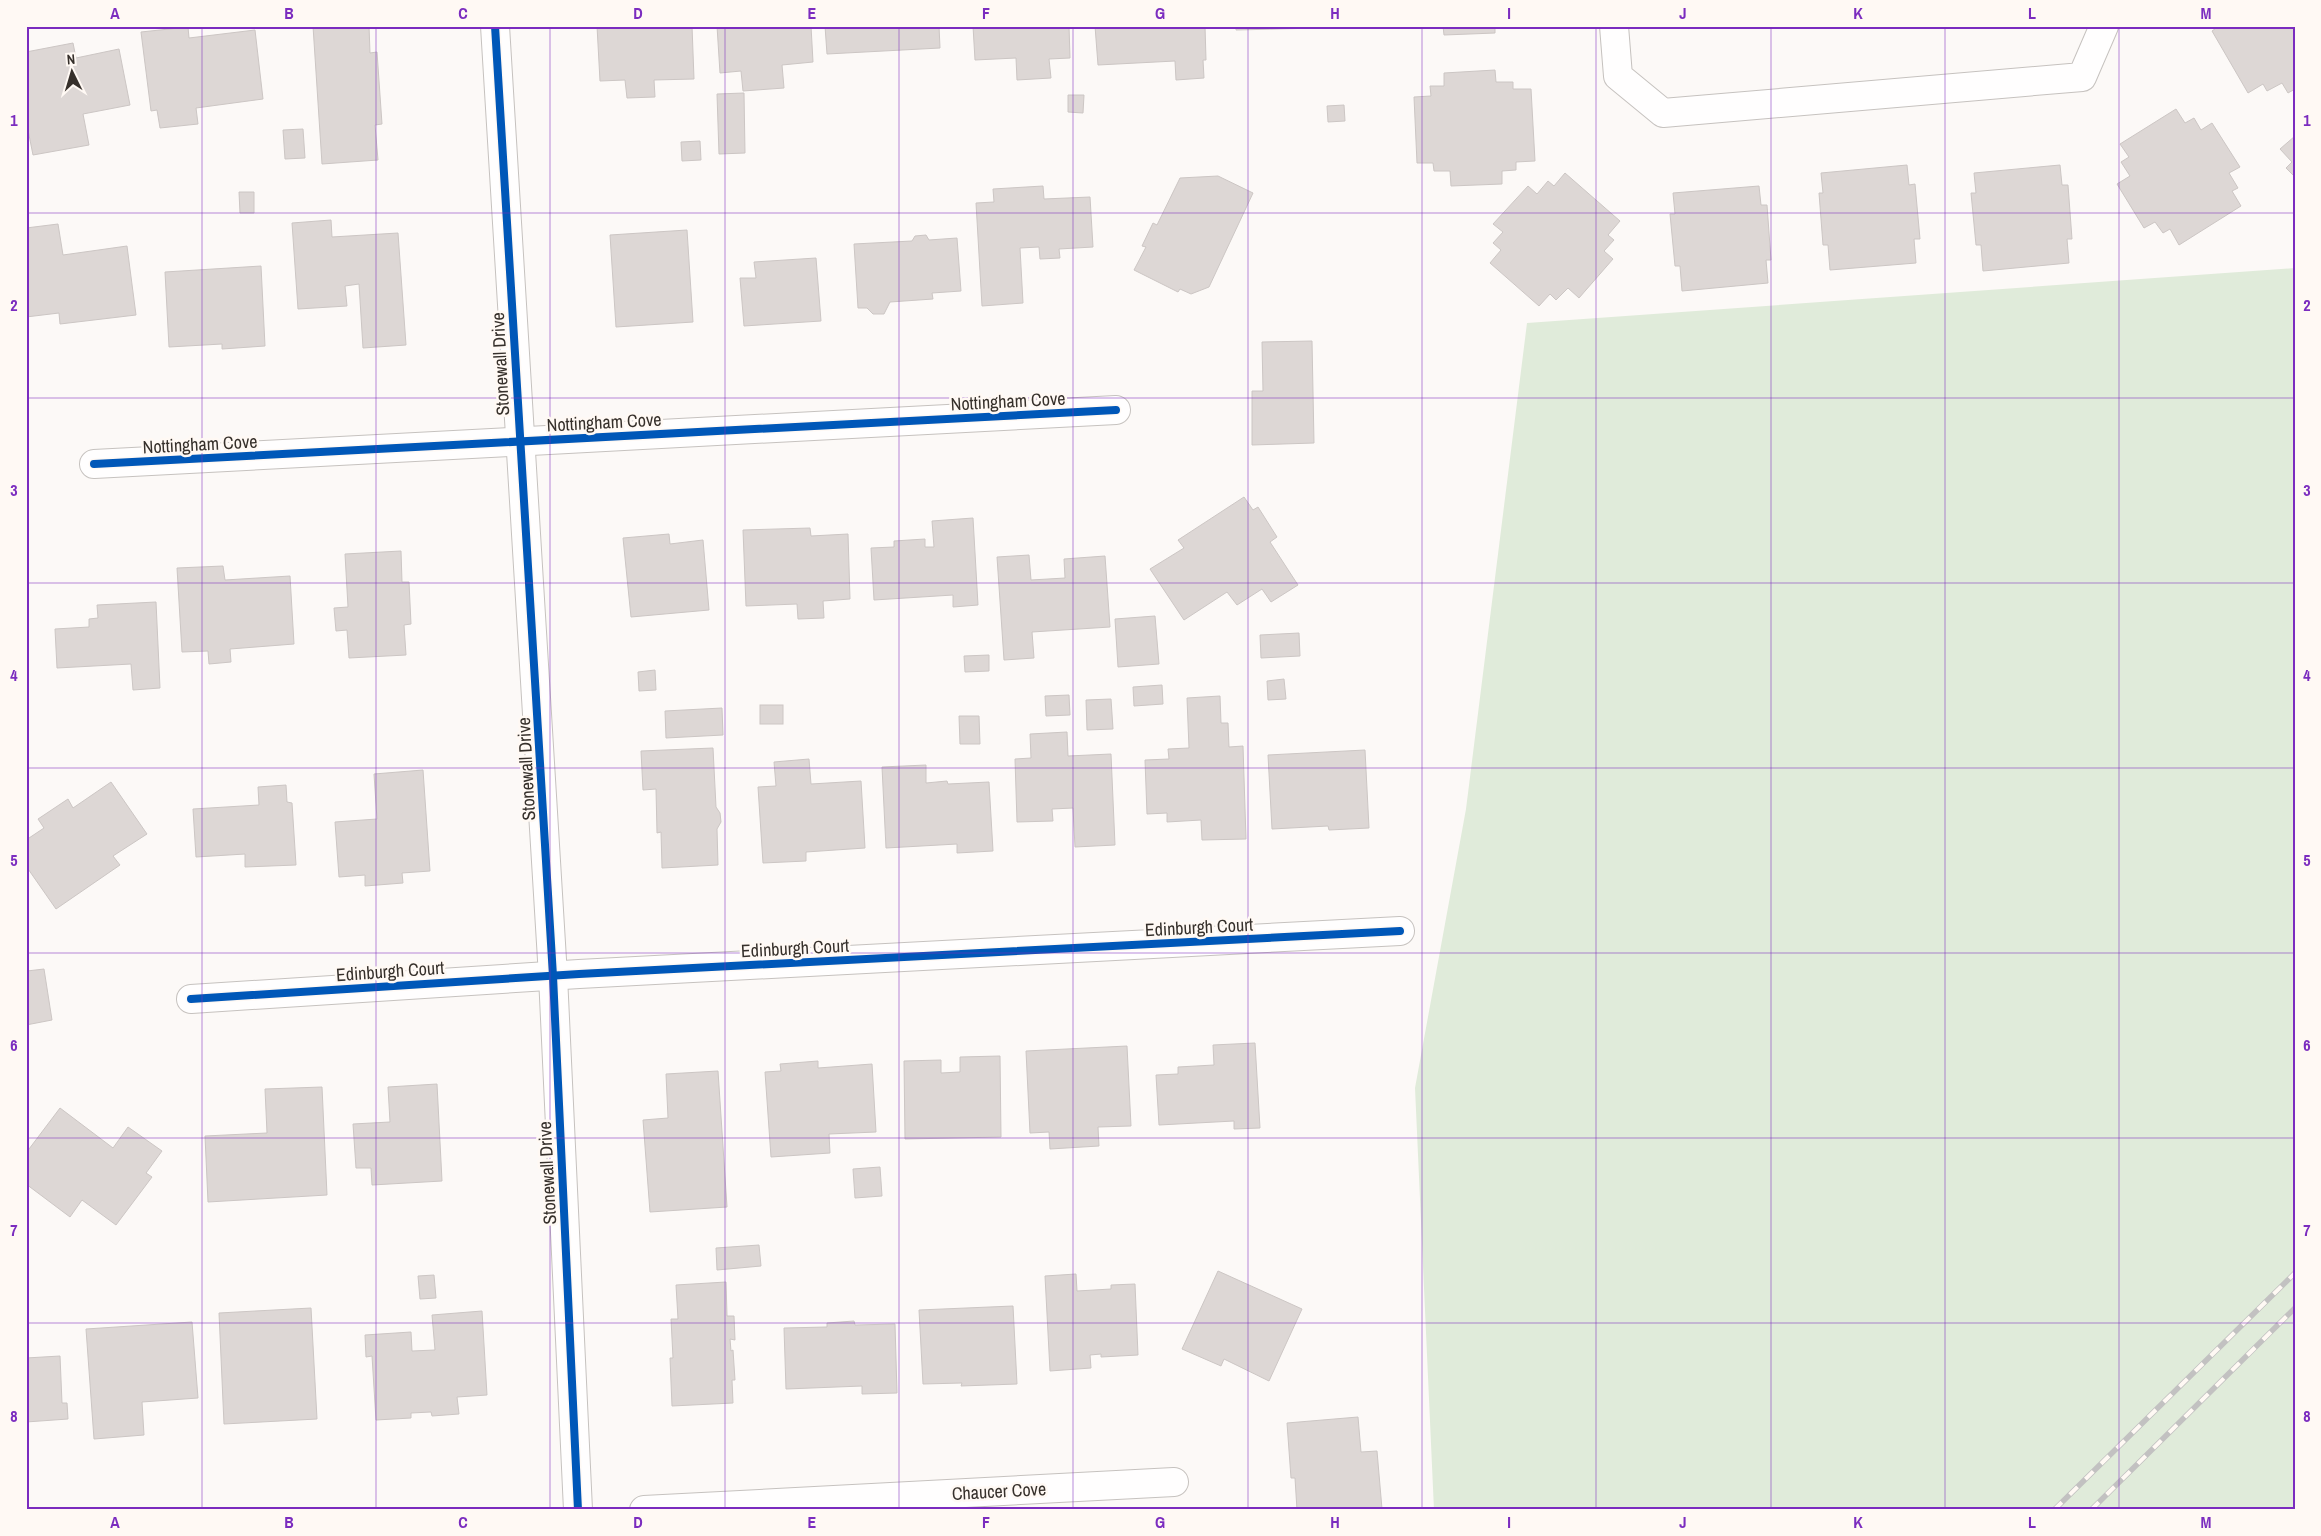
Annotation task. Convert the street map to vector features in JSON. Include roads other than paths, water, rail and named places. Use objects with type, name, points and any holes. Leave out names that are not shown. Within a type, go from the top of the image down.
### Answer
[{"type":"street","name":"Stonewall Drive","points":[[495,26],[520,442],[526,504],[553,976],[578,1510]]},
{"type":"street","points":[[1614,26],[1618,76],[1663,113],[2082,77],[2104,26]]},
{"type":"street","name":"Nottingham Cove","points":[[94,464],[1116,410]]},
{"type":"street","name":"Edinburgh Court","points":[[191,999],[553,976],[1400,932]]},
{"type":"street","name":"Chaucer Cove","points":[[644,1510],[1174,1482]]},
{"type":"railway","points":[[2054,1510],[2295,1273]]},
{"type":"railway","points":[[2091,1510],[2295,1308]]}]
